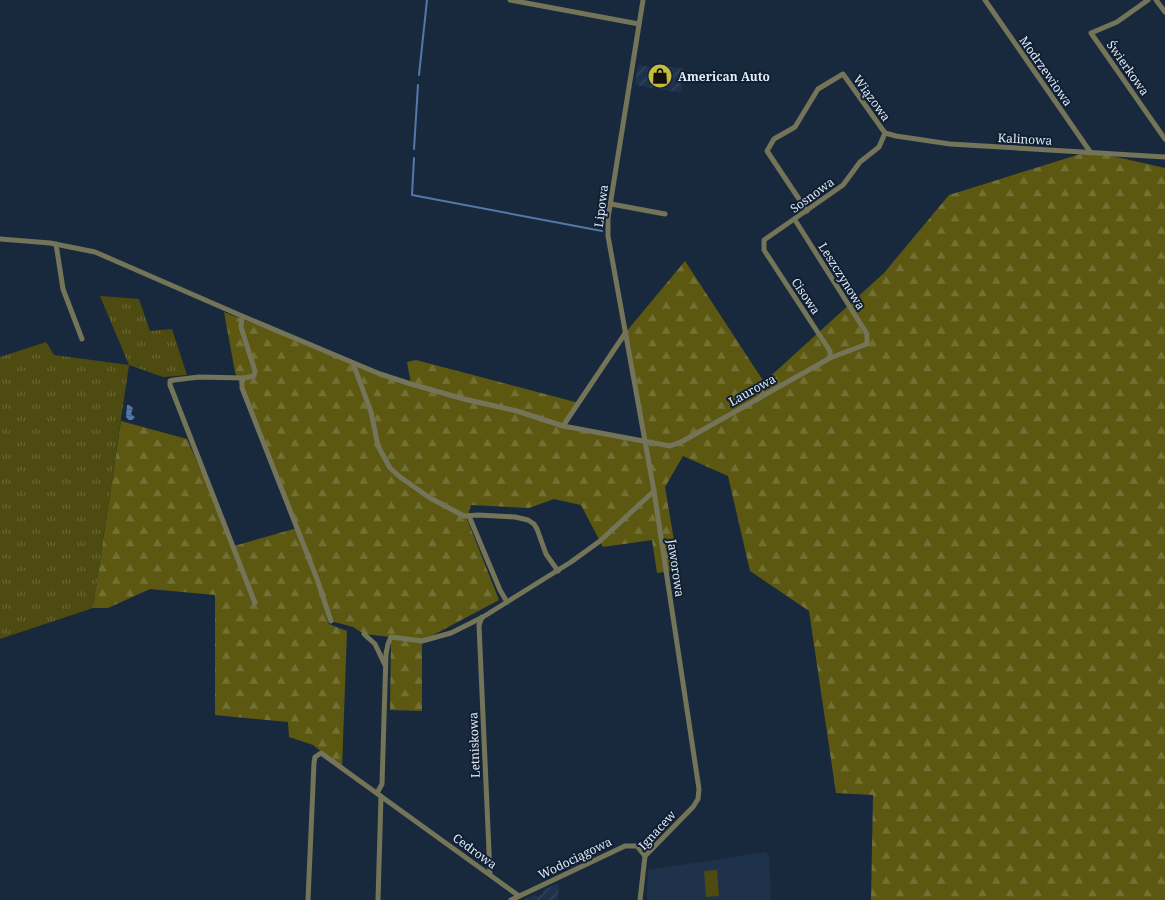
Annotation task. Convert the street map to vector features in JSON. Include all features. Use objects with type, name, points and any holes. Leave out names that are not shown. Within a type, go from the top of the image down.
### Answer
[{"type":"street","points":[[510,0],[639,24]]},
{"type":"street","name":"Lipowa","points":[[626,332],[608,236],[611,204],[643,0]]},
{"type":"street","name":"Modrzewiowa","points":[[985,0],[1091,152]]},
{"type":"street","name":"Świerkowa","points":[[1148,0],[1117,22],[1091,32],[1165,139]]},
{"type":"street","points":[[1156,0],[1165,12]]},
{"type":"street","name":"Wiązowa","points":[[807,211],[768,151],[774,140],[796,127],[818,89],[842,74],[885,133]]},
{"type":"street","name":"Kalinowa","points":[[885,133],[950,144],[1165,157]]},
{"type":"street","name":"Sosnowa","points":[[763,245],[764,240],[843,185],[860,162],[878,147],[885,133]]},
{"type":"street","points":[[611,204],[665,214]]},
{"type":"street","name":"Leszczynowa","points":[[795,220],[867,334],[866,344]]},
{"type":"street","name":"Laurowa","points":[[0,239],[56,244],[95,252],[380,374],[411,384],[517,411],[563,426],[670,446],[683,441],[830,358],[866,344]]},
{"type":"street","points":[[56,244],[63,289],[82,339]]},
{"type":"street","name":"Cisowa","points":[[763,245],[764,250],[830,350],[830,358]]},
{"type":"street","points":[[242,316],[241,327],[255,367],[254,376],[244,378],[199,377],[170,381],[170,385],[256,603]]},
{"type":"street","points":[[563,426],[626,332]]},
{"type":"street","name":"Jaworowa","points":[[626,332],[654,491],[700,789],[698,799],[693,806]]},
{"type":"street","points":[[353,362],[371,412],[378,446],[390,468],[430,498],[464,516],[514,517],[528,520],[537,529],[546,554],[558,571]]},
{"type":"street","points":[[244,378],[242,388],[317,579],[331,621]]},
{"type":"street","points":[[378,900],[379,794],[383,779],[386,668],[388,644],[391,637],[422,641],[451,633],[483,617],[558,571],[600,541],[654,491]]},
{"type":"street","points":[[469,516],[500,590],[507,602]]},
{"type":"street","name":"Letniskowa","points":[[483,617],[479,625],[490,874]]},
{"type":"street","points":[[364,634],[375,644],[386,668]]},
{"type":"street","name":"Cedrowa","points":[[308,900],[315,757],[321,753],[519,896]]},
{"type":"street","name":"Ignacew","points":[[640,900],[645,856],[693,806]]},
{"type":"street","name":"Wodociągowa","points":[[511,900],[625,846],[637,846],[645,856]]},
{"type":"shaded area","name":"American Auto","points":[[638,65],[661,69],[664,66],[685,69],[681,93],[636,85]]},
{"type":"shaded area","points":[[127,405],[133,408],[131,414],[135,417],[132,420],[126,417]]},
{"type":"shaded area","points":[[765,852],[769,855],[771,900],[647,900],[648,870]]},
{"type":"shaded area","points":[[559,883],[558,900],[524,900],[534,895],[543,894],[543,890]]},
{"type":"green space","points":[[1090,151],[1165,168],[1165,900],[871,900],[873,795],[836,793],[809,611],[750,571],[728,476],[683,456],[665,487],[679,570],[657,573],[652,540],[603,547],[581,505],[554,499],[529,508],[471,505],[467,519],[499,600],[422,641],[422,711],[390,710],[391,637],[364,634],[353,627],[331,621],[321,592],[329,624],[347,631],[342,768],[313,745],[289,737],[288,722],[215,715],[215,595],[150,589],[108,608],[93,608],[121,421],[187,439],[234,546],[297,528],[235,372],[224,312],[411,383],[407,362],[416,360],[579,403],[563,426],[646,442],[626,332],[685,261],[764,382],[884,273],[949,195]]},
{"type":"green space","points":[[100,296],[139,299],[150,331],[172,329],[187,375],[163,377],[129,365]]},
{"type":"green space","points":[[46,342],[54,355],[129,365],[93,608],[0,639],[0,357]]},
{"type":"green space","points":[[717,870],[719,896],[706,897],[704,871]]},
{"type":"waterway","points":[[419,75],[427,0]]},
{"type":"waterway","points":[[414,149],[418,85]]},
{"type":"waterway","points":[[414,158],[412,195],[602,231]]},
{"type":"place","name":"American Auto","points":[[660,76]]}]
